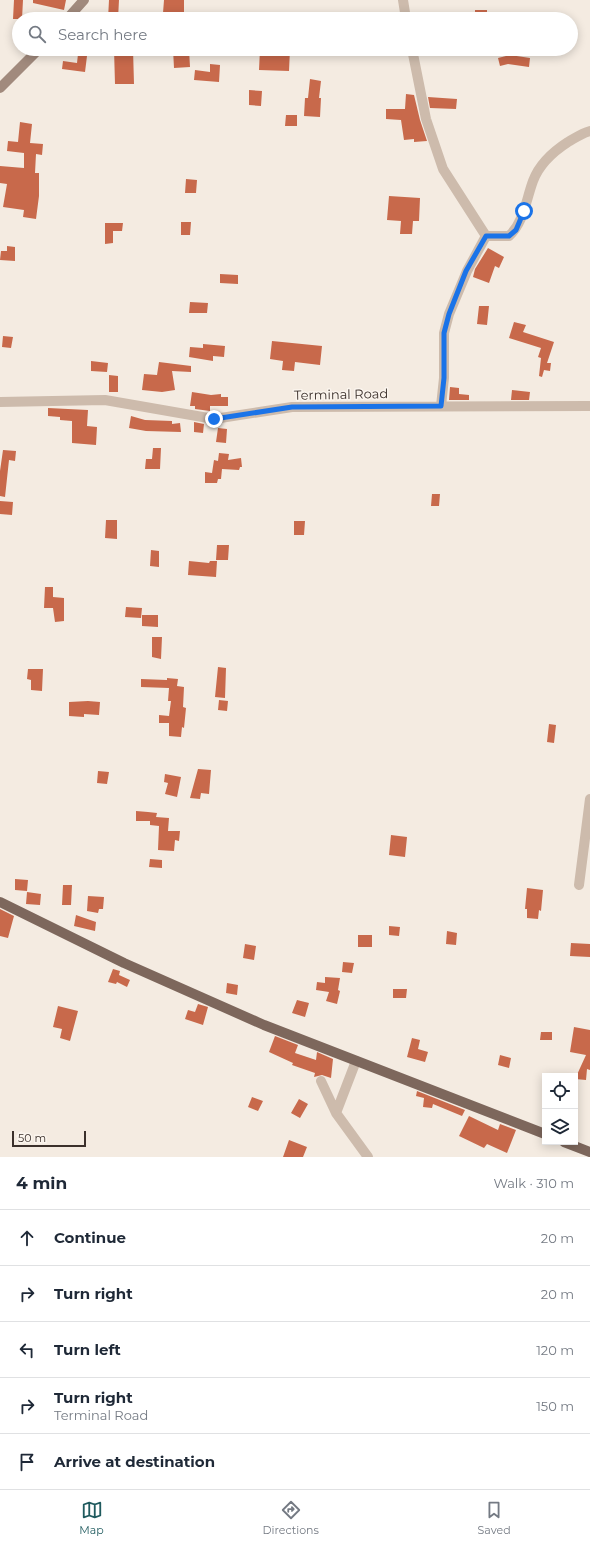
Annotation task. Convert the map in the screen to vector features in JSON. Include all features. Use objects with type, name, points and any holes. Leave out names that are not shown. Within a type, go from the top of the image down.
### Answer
[{"type":"main road","points":[[0,902],[124,963],[264,1025],[542,1133]]},
{"type":"main road","points":[[572,1145],[590,1152]]},
{"type":"street","points":[[73,12],[84,0]]},
{"type":"street","points":[[403,0],[405,12]]},
{"type":"street","points":[[0,88],[32,56]]},
{"type":"street","points":[[413,56],[426,119],[443,170],[486,236]]},
{"type":"street","points":[[486,236],[509,236],[516,230],[534,179],[543,164],[565,144],[590,131]]},
{"type":"street","points":[[441,406],[444,378],[444,333],[449,314],[466,271],[486,236]]},
{"type":"street","name":"Terminal Road","points":[[0,402],[105,400],[214,419],[292,407],[590,406]]},
{"type":"street","points":[[579,885],[590,799]]},
{"type":"street","points":[[336,1113],[356,1061]]},
{"type":"street","points":[[321,1081],[336,1113],[368,1157]]},
{"type":"building","points":[[14,0],[23,0],[22,12],[13,12]]},
{"type":"building","points":[[33,0],[66,0],[64,10],[33,3]]},
{"type":"building","points":[[109,0],[119,0],[118,12],[108,12]]},
{"type":"building","points":[[164,0],[184,0],[184,12],[163,12]]},
{"type":"building","points":[[475,10],[487,10],[487,12],[475,12]]},
{"type":"building","points":[[78,56],[87,56],[85,72],[62,69],[63,61],[77,63]]},
{"type":"building","points":[[114,56],[133,56],[134,84],[115,84]]},
{"type":"building","points":[[173,56],[189,56],[190,67],[174,68]]},
{"type":"building","points":[[260,56],[290,56],[289,71],[259,70]]},
{"type":"building","points":[[517,56],[530,58],[529,67],[508,64],[500,66],[498,58]]},
{"type":"building","points":[[210,64],[220,65],[219,82],[194,80],[195,70],[210,72]]},
{"type":"building","points":[[310,79],[321,81],[319,98],[321,98],[320,117],[304,116],[305,98],[308,98]]},
{"type":"building","points":[[249,90],[262,91],[261,106],[249,105]]},
{"type":"building","points":[[406,94],[414,95],[427,141],[414,142],[414,139],[404,140],[401,120],[386,119],[386,109],[405,109]]},
{"type":"building","points":[[428,97],[457,99],[456,109],[430,108]]},
{"type":"building","points":[[286,115],[297,115],[297,126],[285,126]]},
{"type":"building","points":[[20,122],[32,124],[30,143],[43,144],[42,155],[36,154],[35,173],[39,173],[39,196],[36,219],[23,217],[24,210],[3,207],[7,184],[0,183],[0,166],[24,168],[24,153],[7,151],[8,141],[18,142]]},
{"type":"building","points":[[186,179],[197,180],[196,193],[185,193]]},
{"type":"building","points":[[389,196],[420,198],[419,221],[413,221],[412,234],[400,234],[401,221],[387,220]]},
{"type":"building","points":[[181,222],[191,222],[190,235],[181,235]]},
{"type":"building","points":[[105,223],[123,223],[122,231],[113,231],[113,243],[105,244]]},
{"type":"building","points":[[7,246],[15,247],[15,261],[0,260],[1,251],[7,251]]},
{"type":"building","points":[[488,248],[504,257],[499,268],[495,266],[489,283],[473,277],[475,269]]},
{"type":"building","points":[[220,274],[238,275],[238,284],[220,283]]},
{"type":"building","points":[[190,302],[208,303],[207,313],[189,313]]},
{"type":"building","points":[[479,306],[489,306],[487,325],[477,324]]},
{"type":"building","points":[[514,322],[526,325],[523,332],[554,342],[547,363],[551,363],[550,371],[544,370],[542,377],[539,376],[541,358],[538,357],[541,348],[509,338]]},
{"type":"building","points":[[3,336],[13,337],[11,348],[2,347]]},
{"type":"building","points":[[272,341],[322,346],[320,365],[295,362],[294,371],[282,370],[283,361],[270,359]]},
{"type":"building","points":[[203,344],[225,346],[224,357],[213,356],[213,361],[189,357],[190,347],[203,348]]},
{"type":"building","points":[[91,361],[108,363],[107,372],[91,371]]},
{"type":"building","points":[[159,362],[191,366],[191,372],[172,371],[175,390],[162,392],[142,390],[144,374],[157,375]]},
{"type":"building","points":[[109,375],[118,376],[118,392],[109,392]]},
{"type":"building","points":[[450,387],[459,388],[459,394],[469,395],[469,400],[449,400]]},
{"type":"building","points":[[512,390],[530,392],[529,400],[511,400]]},
{"type":"building","points":[[192,392],[211,395],[221,394],[221,397],[228,397],[228,406],[210,406],[210,411],[195,409],[195,406],[190,406]]},
{"type":"building","points":[[48,408],[88,410],[87,426],[97,427],[96,445],[72,443],[72,421],[60,420],[60,417],[48,416]]},
{"type":"building","points":[[131,416],[145,420],[172,421],[172,424],[180,423],[181,432],[146,431],[129,428]]},
{"type":"building","points":[[194,422],[204,424],[203,433],[194,432]]},
{"type":"building","points":[[218,428],[227,429],[226,443],[216,442]]},
{"type":"building","points":[[153,448],[161,448],[160,469],[145,469],[146,459],[152,459]]},
{"type":"building","points":[[3,450],[16,451],[15,461],[9,460],[5,497],[0,496],[0,471]]},
{"type":"building","points":[[219,453],[229,454],[228,460],[241,458],[242,467],[240,467],[239,470],[222,469],[221,479],[218,479],[217,483],[205,483],[205,472],[212,473],[214,460],[218,461]]},
{"type":"building","points":[[432,494],[440,494],[439,506],[431,506]]},
{"type":"building","points":[[0,501],[13,502],[12,515],[0,514]]},
{"type":"building","points":[[106,520],[117,520],[117,539],[105,538]]},
{"type":"building","points":[[294,521],[305,521],[304,535],[294,535]]},
{"type":"building","points":[[217,545],[229,545],[228,560],[216,560]]},
{"type":"building","points":[[151,550],[159,551],[159,567],[150,566]]},
{"type":"building","points":[[189,561],[209,563],[210,561],[217,561],[216,577],[188,575]]},
{"type":"building","points":[[45,587],[53,587],[53,597],[64,598],[64,621],[55,622],[53,608],[44,608]]},
{"type":"building","points":[[126,607],[142,608],[141,618],[125,617]]},
{"type":"building","points":[[142,615],[158,615],[158,627],[142,626]]},
{"type":"building","points":[[152,637],[162,637],[161,659],[152,657]]},
{"type":"building","points":[[218,667],[226,668],[225,698],[215,697]]},
{"type":"building","points":[[28,669],[43,669],[42,691],[31,690],[31,680],[27,679]]},
{"type":"building","points":[[167,678],[178,679],[177,686],[184,687],[183,707],[186,708],[184,728],[182,727],[181,737],[169,736],[169,723],[159,723],[159,715],[169,716],[171,701],[168,701],[169,688],[141,687],[141,679],[167,680]]},
{"type":"building","points":[[219,700],[228,701],[227,711],[218,710]]},
{"type":"building","points":[[69,702],[100,702],[99,715],[84,714],[84,717],[69,716]]},
{"type":"building","points":[[549,724],[556,725],[554,743],[547,742]]},
{"type":"building","points":[[198,769],[211,770],[209,794],[201,793],[200,799],[190,798]]},
{"type":"building","points":[[98,771],[109,772],[107,784],[97,783]]},
{"type":"building","points":[[165,774],[181,777],[177,797],[165,794],[168,783],[164,782]]},
{"type":"building","points":[[136,811],[157,813],[156,817],[169,818],[168,831],[180,831],[179,841],[175,840],[174,851],[158,850],[159,826],[150,825],[150,821],[136,821]]},
{"type":"building","points":[[391,835],[407,837],[405,857],[389,855]]},
{"type":"building","points":[[150,859],[162,860],[162,868],[149,867]]},
{"type":"building","points":[[15,879],[28,880],[27,891],[15,890]]},
{"type":"building","points":[[63,885],[72,885],[71,905],[62,905]]},
{"type":"building","points":[[527,888],[543,890],[541,911],[539,910],[538,919],[527,918],[527,909],[525,909]]},
{"type":"building","points":[[27,892],[41,894],[40,905],[26,904]]},
{"type":"building","points":[[88,896],[104,897],[103,909],[99,909],[98,913],[87,911]]},
{"type":"building","points":[[0,909],[14,916],[8,938],[0,936]]},
{"type":"building","points":[[76,915],[96,922],[95,931],[74,926]]},
{"type":"building","points":[[389,926],[400,927],[399,936],[389,935]]},
{"type":"building","points":[[447,931],[457,933],[456,945],[446,944]]},
{"type":"building","points":[[358,935],[372,935],[372,947],[358,947]]},
{"type":"building","points":[[571,943],[590,944],[590,957],[570,956]]},
{"type":"building","points":[[245,944],[256,946],[254,960],[243,958]]},
{"type":"building","points":[[343,962],[354,963],[352,973],[342,972]]},
{"type":"building","points":[[113,969],[120,971],[119,975],[130,980],[127,987],[117,982],[116,984],[108,982]]},
{"type":"building","points":[[325,977],[340,978],[338,990],[340,991],[337,1004],[326,1001],[329,992],[316,990],[317,982],[325,983]]},
{"type":"building","points":[[227,983],[238,985],[237,995],[226,993]]},
{"type":"building","points":[[393,989],[407,989],[406,998],[393,998]]},
{"type":"building","points":[[297,1000],[309,1003],[305,1017],[292,1013]]},
{"type":"building","points":[[198,1004],[208,1007],[203,1025],[185,1019],[188,1010],[195,1012]]},
{"type":"building","points":[[58,1006],[78,1011],[70,1041],[60,1038],[62,1029],[53,1027]]},
{"type":"building","points":[[574,1027],[590,1030],[590,1070],[587,1069],[586,1080],[578,1079],[578,1073],[586,1055],[570,1052]]},
{"type":"building","points":[[541,1032],[552,1032],[552,1040],[540,1040]]},
{"type":"building","points":[[275,1036],[298,1045],[295,1053],[316,1060],[317,1052],[333,1059],[331,1078],[322,1075],[314,1077],[315,1073],[292,1065],[293,1063],[269,1052]]},
{"type":"building","points":[[412,1038],[420,1040],[418,1049],[428,1052],[425,1062],[407,1057]]},
{"type":"building","points":[[500,1055],[511,1058],[509,1068],[498,1065]]},
{"type":"building","points":[[417,1091],[465,1110],[462,1116],[433,1104],[432,1108],[423,1107],[424,1098],[416,1096]]},
{"type":"building","points":[[252,1097],[263,1101],[258,1111],[248,1107]]},
{"type":"building","points":[[299,1099],[308,1104],[300,1118],[291,1113]]},
{"type":"building","points":[[469,1116],[498,1130],[500,1124],[516,1130],[507,1153],[487,1144],[484,1148],[459,1136]]},
{"type":"building","points":[[289,1140],[307,1147],[303,1157],[283,1157]]},
{"type":"route","points":[[214,419],[292,407],[441,406],[444,378],[444,333],[449,314],[466,271],[486,236],[509,236],[516,230],[524,211]]}]
